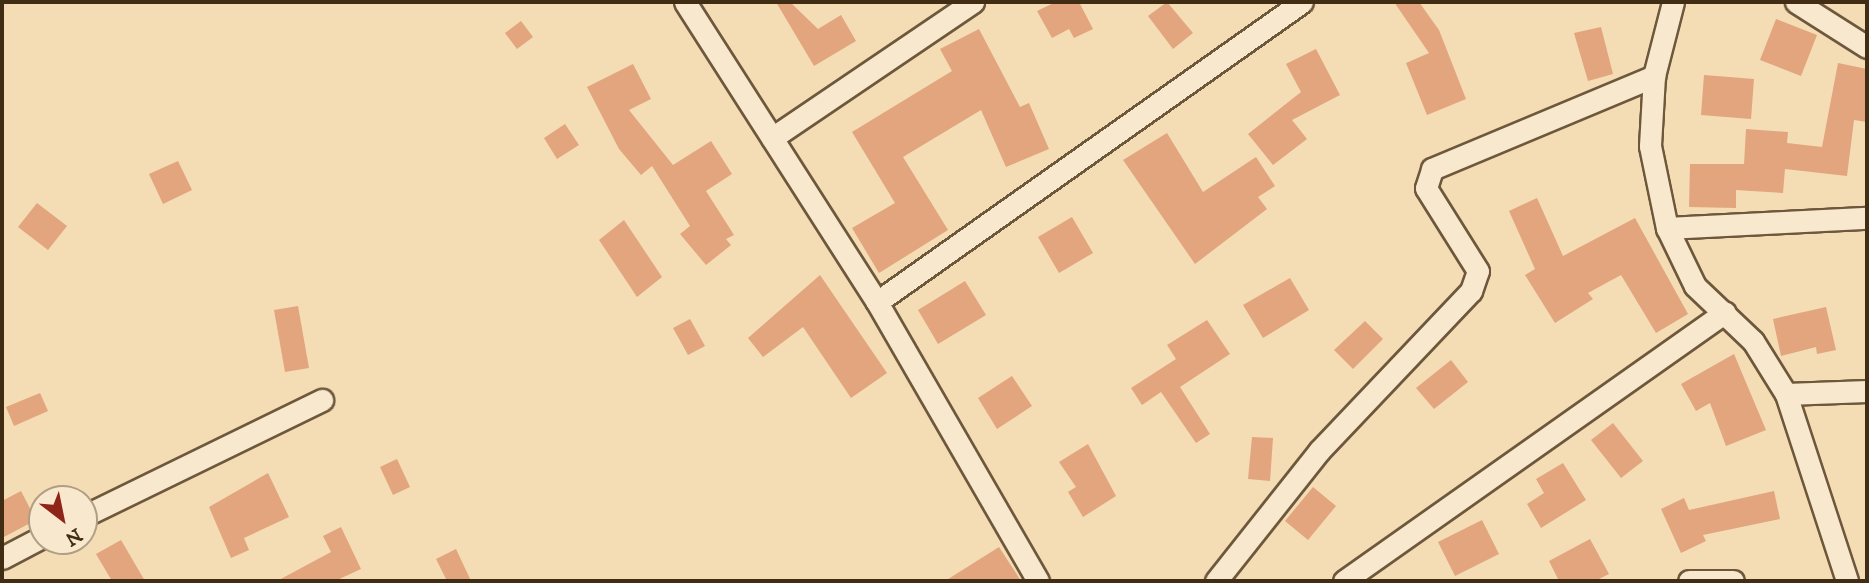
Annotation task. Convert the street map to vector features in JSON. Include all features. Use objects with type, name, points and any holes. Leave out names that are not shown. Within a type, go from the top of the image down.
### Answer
[{"type":"street","points":[[685,2],[877,302],[1038,581]]},
{"type":"street","points":[[772,138],[973,2]]},
{"type":"street","points":[[877,302],[1302,2]]},
{"type":"street","points":[[1673,2],[1654,75],[1650,146],[1667,228],[1695,286],[1753,341],[1786,394],[1842,580]]},
{"type":"street","points":[[1796,2],[1867,47]]},
{"type":"street","points":[[1216,581],[1319,451],[1471,291],[1478,271],[1426,188],[1432,169],[1654,75]]},
{"type":"street","points":[[1667,228],[1867,218]]},
{"type":"street","points":[[1344,581],[1725,312]]},
{"type":"street","points":[[1786,394],[1867,391]]},
{"type":"street","points":[[98,509],[322,400]]},
{"type":"street","points":[[2,558],[28,544]]},
{"type":"street","points":[[1689,581],[1733,581]]},
{"type":"building","points":[[776,2],[790,2],[818,29],[841,15],[856,41],[814,66]]},
{"type":"building","points":[[1056,2],[1079,2],[1093,29],[1074,38],[1069,29],[1052,38],[1037,11]]},
{"type":"building","points":[[1167,2],[1193,33],[1173,49],[1148,16]]},
{"type":"building","points":[[1394,2],[1419,2],[1439,30],[1466,99],[1427,115],[1406,63],[1429,53]]},
{"type":"building","points":[[1776,19],[1817,35],[1801,76],[1760,60]]},
{"type":"building","points":[[521,21],[533,37],[517,49],[505,33]]},
{"type":"building","points":[[1601,27],[1613,74],[1588,81],[1574,33]]},
{"type":"building","points":[[979,29],[1020,107],[1029,103],[1049,149],[1006,167],[981,110],[903,157],[948,230],[879,273],[852,228],[895,203],[852,132],[952,71],[940,49]]},
{"type":"building","points":[[1316,49],[1340,95],[1292,120],[1307,139],[1273,165],[1248,134],[1301,92],[1286,64]]},
{"type":"building","points":[[1838,63],[1867,69],[1867,122],[1854,120],[1847,176],[1785,169],[1783,193],[1736,190],[1736,208],[1689,207],[1690,164],[1744,164],[1746,129],[1788,132],[1787,143],[1822,147]]},
{"type":"building","points":[[633,64],[651,99],[629,110],[673,165],[711,141],[732,174],[706,191],[734,235],[726,239],[731,245],[706,265],[680,234],[690,226],[652,166],[641,175],[619,149],[587,87]]},
{"type":"building","points":[[1704,75],[1754,79],[1751,119],[1701,115]]},
{"type":"building","points":[[565,124],[579,145],[557,159],[544,138]]},
{"type":"building","points":[[1167,133],[1203,192],[1256,157],[1275,186],[1258,197],[1267,209],[1195,264],[1123,160]]},
{"type":"building","points":[[178,161],[192,190],[163,204],[149,174]]},
{"type":"building","points":[[1537,198],[1563,256],[1635,218],[1688,314],[1656,333],[1621,275],[1588,293],[1593,299],[1555,323],[1525,275],[1535,269],[1509,211]]},
{"type":"building","points":[[37,203],[67,226],[48,250],[18,227]]},
{"type":"building","points":[[1072,217],[1093,253],[1059,273],[1038,237]]},
{"type":"building","points":[[624,220],[662,277],[637,297],[599,240]]},
{"type":"building","points":[[820,275],[887,373],[851,398],[803,327],[763,357],[748,338]]},
{"type":"building","points":[[1290,278],[1309,310],[1263,338],[1243,305]]},
{"type":"building","points":[[965,281],[986,315],[938,344],[918,310]]},
{"type":"building","points":[[298,306],[309,368],[285,372],[274,310]]},
{"type":"building","points":[[1826,307],[1836,350],[1817,354],[1816,347],[1781,356],[1773,319]]},
{"type":"building","points":[[690,319],[705,346],[688,355],[673,328]]},
{"type":"building","points":[[1207,320],[1230,354],[1180,387],[1210,434],[1196,443],[1161,392],[1142,405],[1131,388],[1176,359],[1167,345]]},
{"type":"building","points":[[1365,321],[1383,339],[1353,369],[1334,350]]},
{"type":"building","points":[[1734,354],[1766,430],[1726,446],[1710,403],[1696,411],[1681,384]]},
{"type":"building","points":[[1451,360],[1468,382],[1434,409],[1416,388]]},
{"type":"building","points":[[1012,376],[1032,406],[997,429],[978,398]]},
{"type":"building","points":[[40,393],[48,411],[14,426],[6,407]]},
{"type":"building","points":[[1613,423],[1643,461],[1621,478],[1591,440]]},
{"type":"building","points":[[1252,437],[1273,438],[1270,481],[1248,479]]},
{"type":"building","points":[[1088,444],[1116,496],[1083,517],[1068,492],[1076,487],[1059,462]]},
{"type":"building","points":[[397,459],[410,487],[393,495],[380,467]]},
{"type":"building","points":[[1563,463],[1586,500],[1541,528],[1527,504],[1544,493],[1536,479]]},
{"type":"building","points":[[268,473],[289,517],[244,538],[249,550],[231,558],[209,507]]},
{"type":"building","points":[[1313,487],[1336,506],[1308,540],[1285,521]]},
{"type":"building","points":[[21,491],[28,505],[28,524],[2,538],[2,501]]},
{"type":"building","points":[[1774,491],[1780,519],[1703,535],[1706,541],[1681,553],[1661,509],[1684,498],[1689,510]]},
{"type":"building","points":[[1482,520],[1499,554],[1455,576],[1438,542]]},
{"type":"building","points":[[341,527],[361,569],[335,581],[277,581],[331,552],[323,536]]},
{"type":"building","points":[[1590,539],[1609,574],[1595,581],[1559,581],[1549,561]]},
{"type":"building","points":[[121,540],[145,581],[112,581],[97,555]]},
{"type":"building","points":[[999,547],[1021,581],[945,581]]},
{"type":"building","points":[[456,549],[471,581],[447,581],[436,559]]}]
